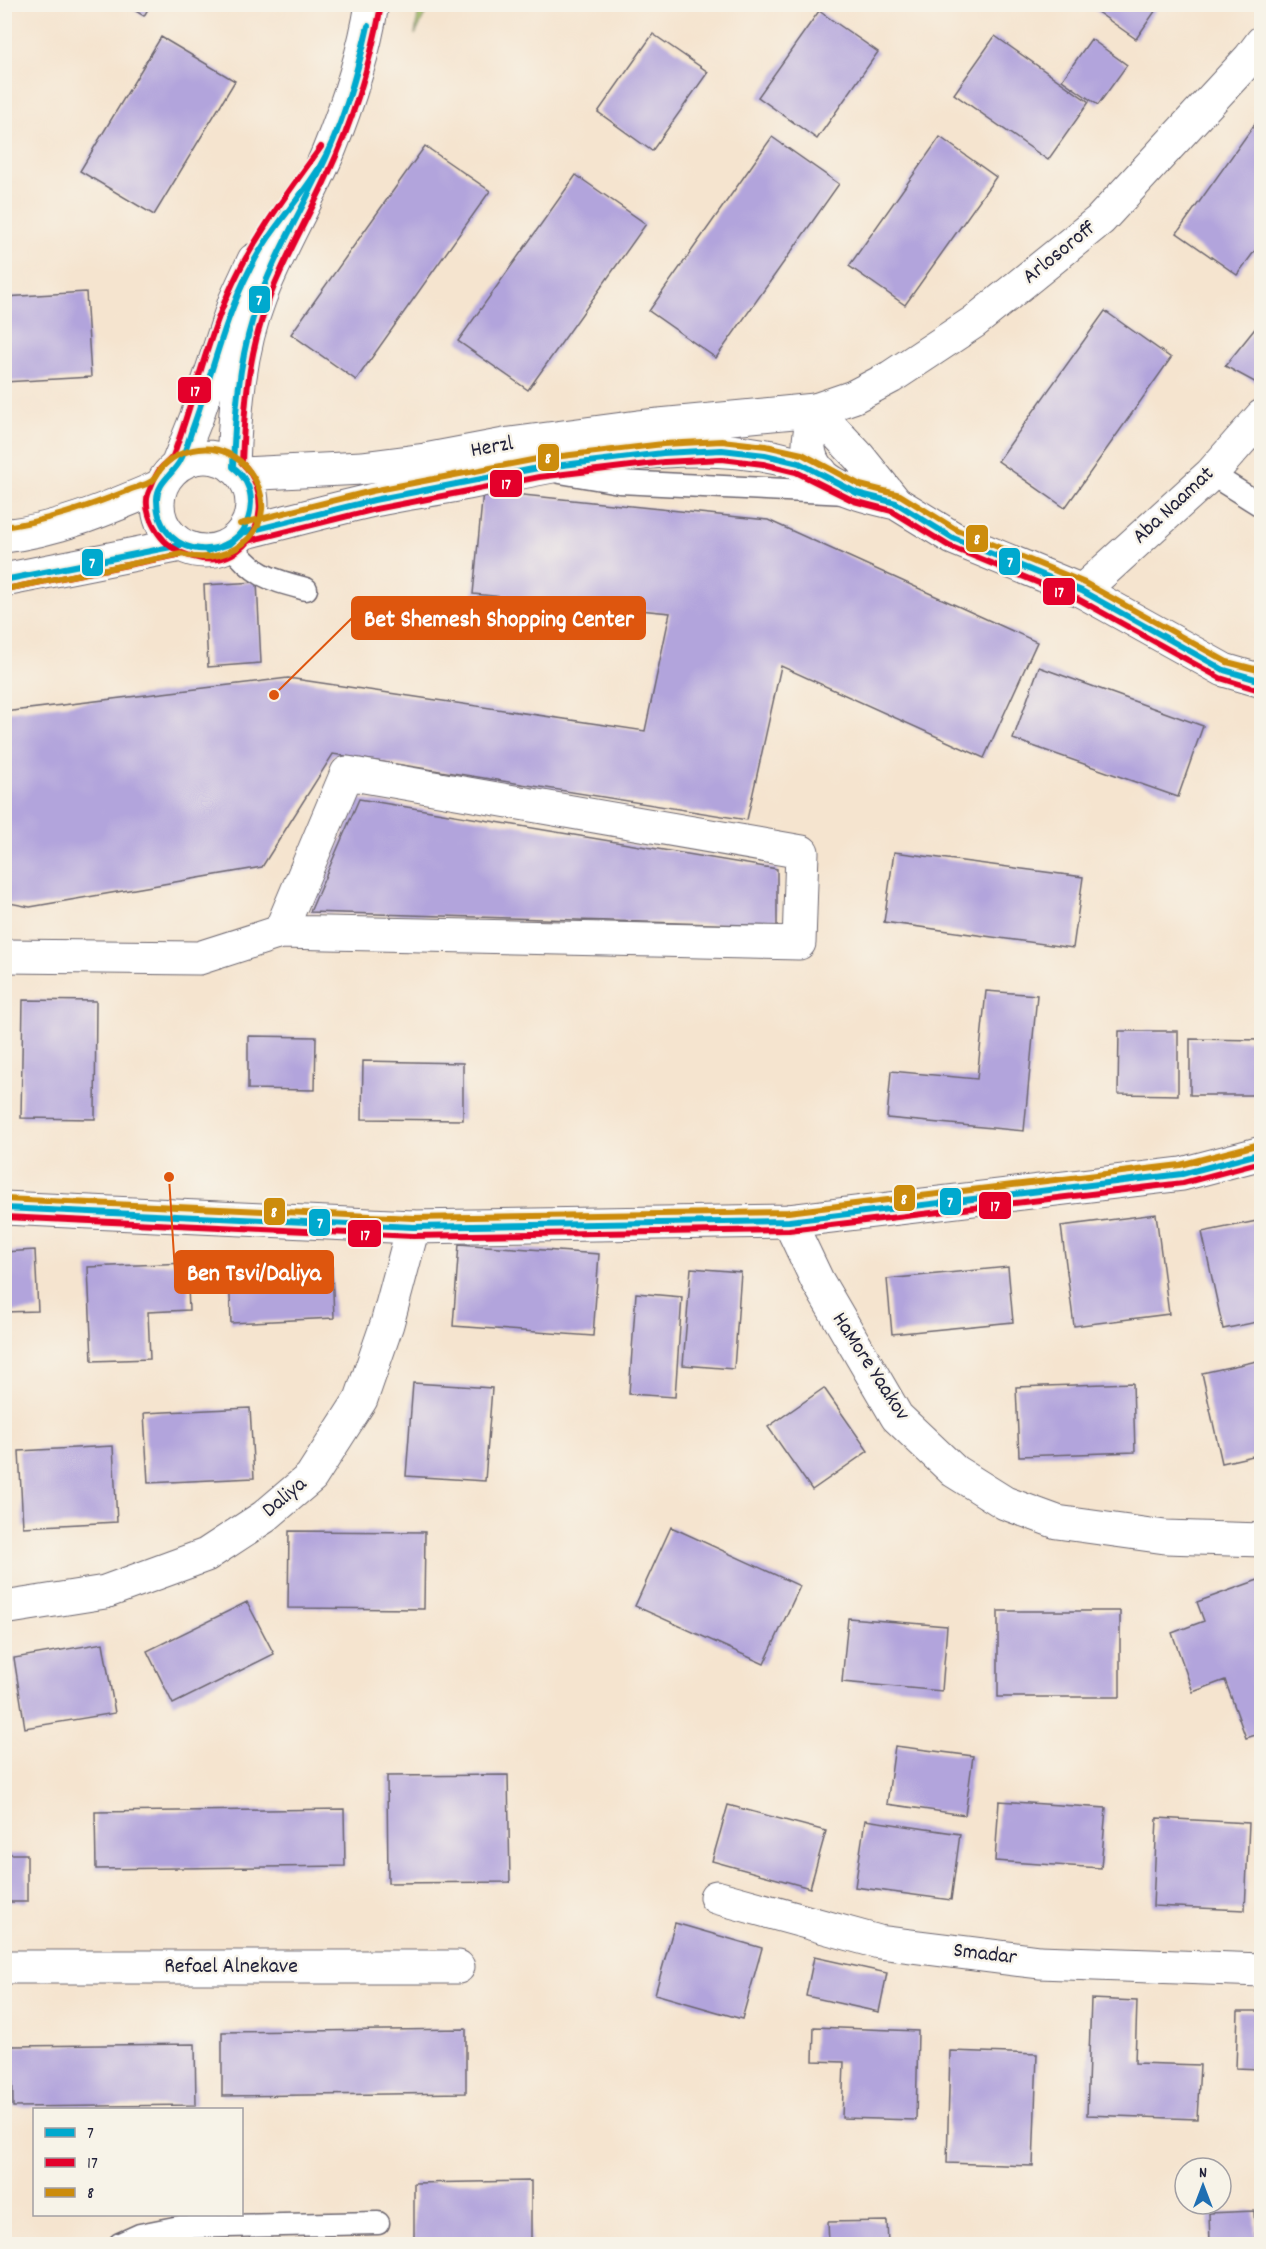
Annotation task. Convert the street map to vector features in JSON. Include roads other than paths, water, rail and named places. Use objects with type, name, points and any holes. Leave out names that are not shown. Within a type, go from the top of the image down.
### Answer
[{"type":"street","points":[[237,470],[237,392],[246,343],[260,297],[328,152],[355,78],[372,4]]},
{"type":"street","name":"Arlosoroff","points":[[815,410],[852,397],[891,377],[974,322],[1100,220],[1250,58],[1262,42]]},
{"type":"street","points":[[181,545],[162,525],[157,499],[197,416],[235,301],[251,266],[275,226],[328,152]]},
{"type":"street","points":[[815,410],[809,447],[812,460],[821,472]]},
{"type":"street","name":"Herzl","points":[[237,470],[362,468],[425,460],[510,444],[638,427],[815,410],[859,457],[896,503]]},
{"type":"street","name":"Aba Naamat","points":[[1082,591],[1211,474],[1262,416]]},
{"type":"street","name":"Herzl","points":[[236,539],[374,500],[538,468],[622,456],[722,450],[765,455],[799,462],[821,472],[834,483],[857,493],[896,503],[953,538],[1082,591],[1224,670],[1262,681]]},
{"type":"street","points":[[4,536],[24,533],[94,514],[206,457],[220,459],[237,470],[249,488],[252,503],[250,519],[236,539],[206,552],[181,545],[4,580]]},
{"type":"street","points":[[4,956],[199,958],[280,932],[799,943],[802,852],[347,773],[280,932]]},
{"type":"street","points":[[4,1208],[413,1227],[789,1221],[1182,1174],[1262,1153]]},
{"type":"street","name":"HaMore Yaakov","points":[[789,1221],[817,1281],[897,1417],[954,1471],[1005,1503],[1058,1522],[1165,1537],[1262,1540]]},
{"type":"street","name":"Daliya","points":[[4,1608],[105,1592],[206,1555],[264,1516],[311,1477],[361,1399],[387,1324],[413,1227]]},
{"type":"street","name":"Smadar","points":[[716,1897],[879,1942],[1039,1962],[1262,1970]]},
{"type":"street","name":"Refael Alnekave","points":[[4,1967],[458,1967]]},
{"type":"lane","name":"Herzl","points":[[538,468],[619,482],[857,493]]},
{"type":"lane","points":[[1211,474],[1262,506]]},
{"type":"lane","points":[[236,539],[246,566],[270,579],[306,589]]},
{"type":"lane","points":[[120,2244],[140,2235],[180,2227],[378,2223]]},
{"type":"place","name":"Bet Shemesh Shopping Center","points":[[274,695]]},
{"type":"place","name":"Ben Tsvi/Daliya","points":[[169,1177]]}]
